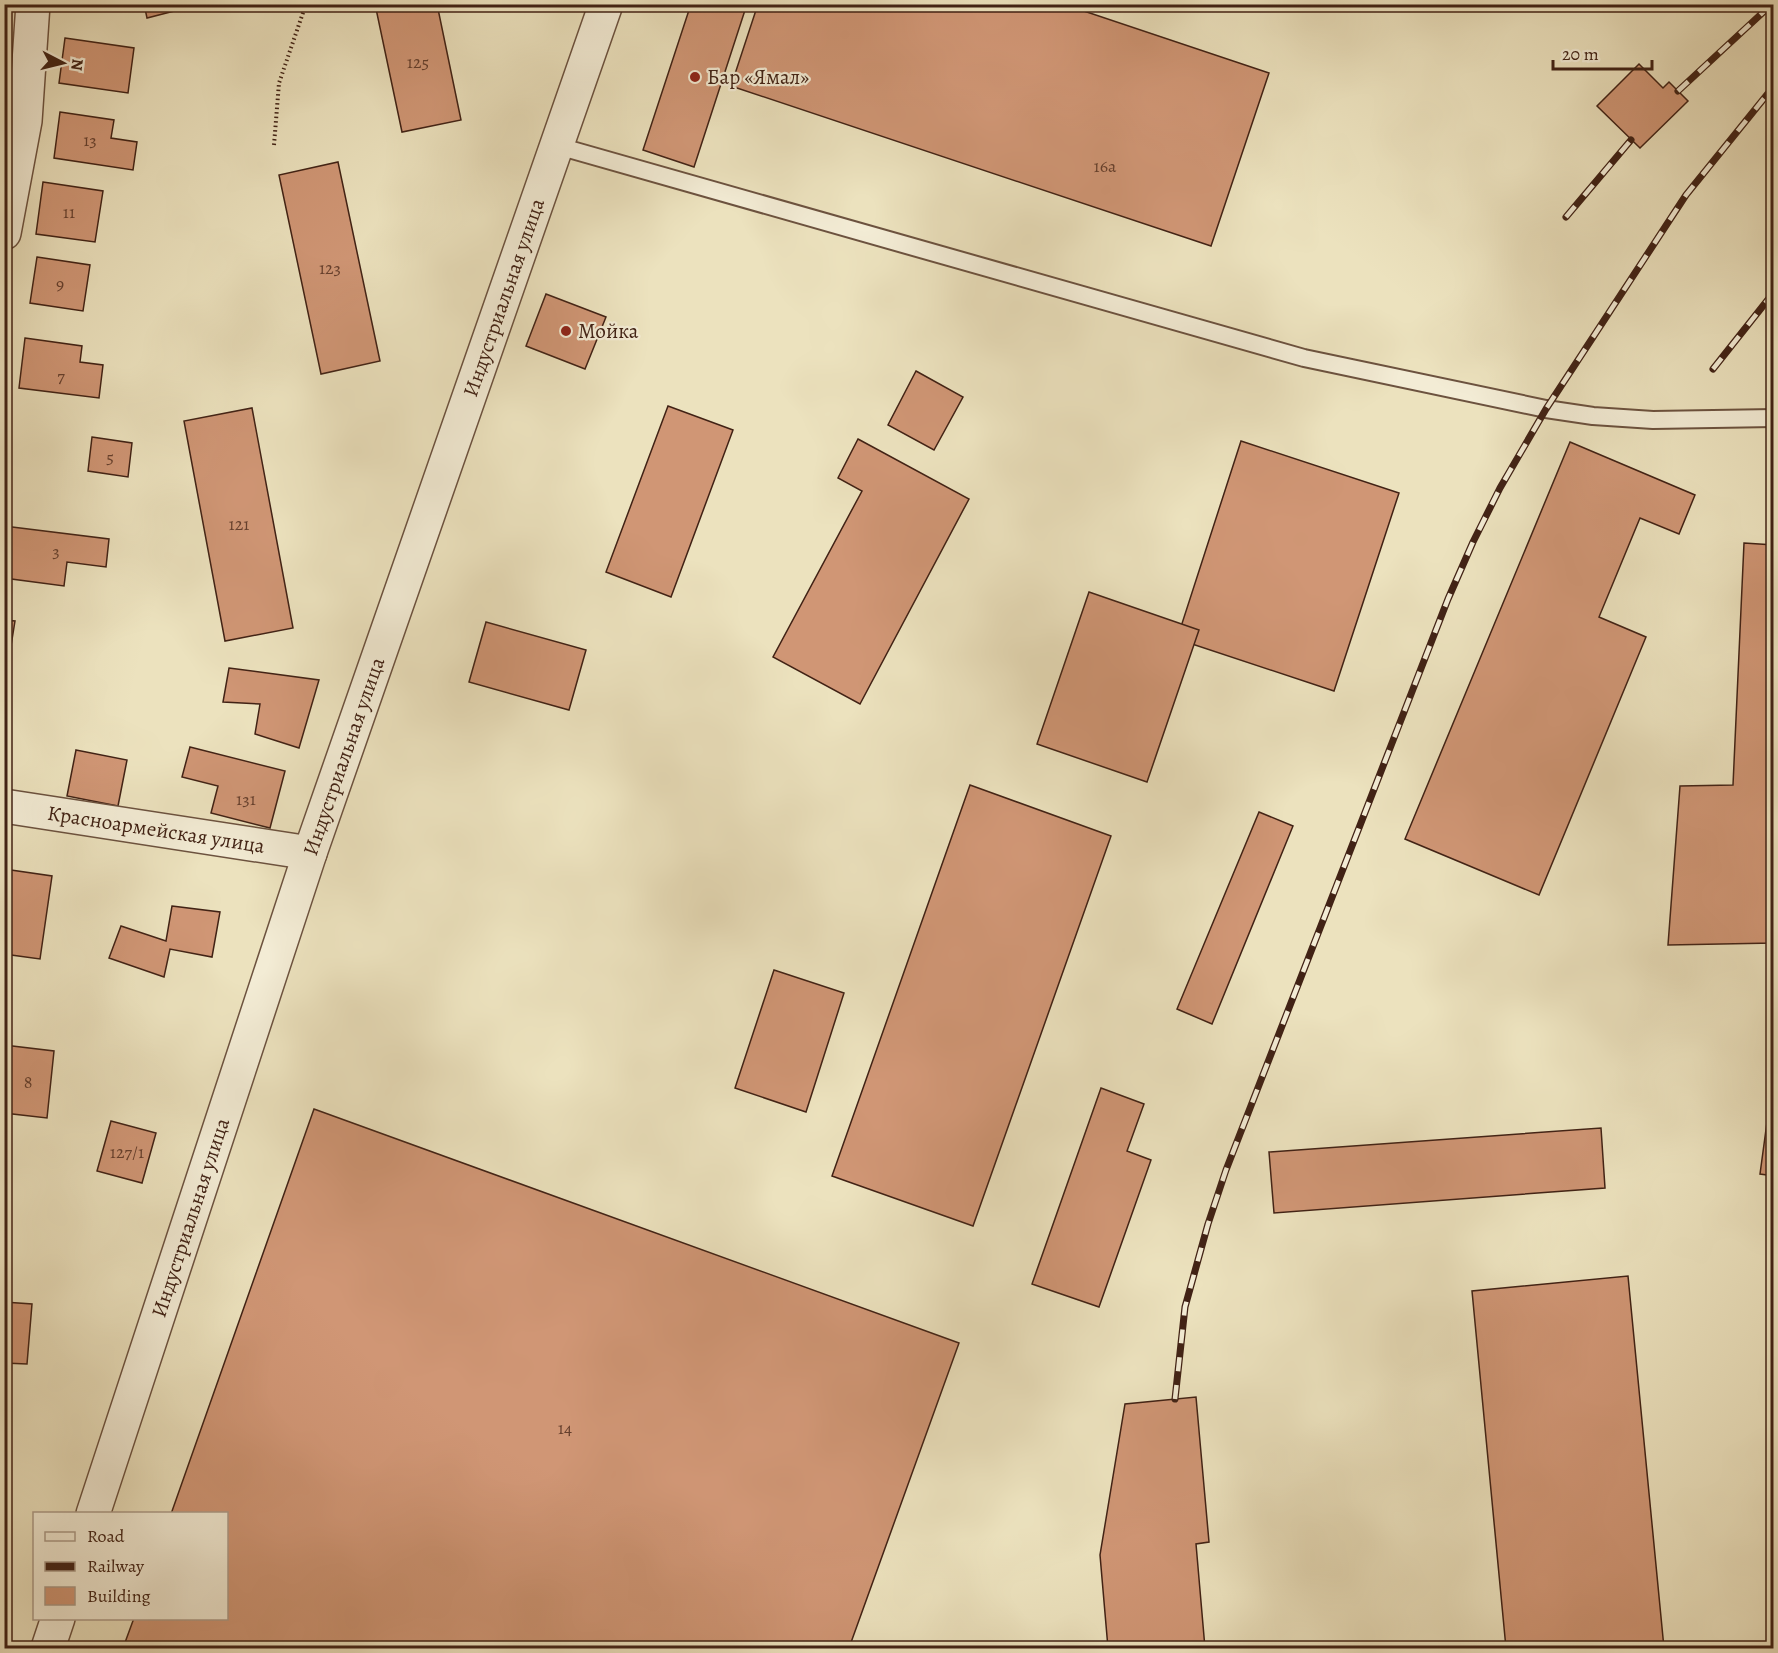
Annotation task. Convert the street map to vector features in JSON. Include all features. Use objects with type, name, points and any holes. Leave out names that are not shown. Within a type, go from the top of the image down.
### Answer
[{"type":"street","points":[[4,233],[25,121],[33,4]]},
{"type":"street","name":"Индустриальная улица","points":[[94,1512],[310,853],[606,4]]},
{"type":"street","name":"Красноармейская улица","points":[[4,806],[310,853]]},
{"type":"street","points":[[48,1648],[57,1620]]},
{"type":"lane","points":[[558,146],[1304,358],[1546,409],[1593,416],[1653,420],[1773,418]]},
{"type":"path","points":[[274,145],[279,83],[306,4]]},
{"type":"building","points":[[144,4],[189,4],[190,7],[147,18]]},
{"type":"building","points":[[375,4],[437,4],[461,120],[402,132]]},
{"type":"building","name":"Бар «Ямал»","points":[[691,4],[747,4],[694,167],[643,150]]},
{"type":"building","points":[[758,4],[1063,4],[1269,73],[1211,246],[731,86]]},
{"type":"building","points":[[65,38],[134,48],[128,93],[59,83]]},
{"type":"building","points":[[1639,64],[1663,88],[1669,82],[1688,101],[1640,148],[1597,106]]},
{"type":"building","points":[[60,112],[114,120],[111,138],[137,142],[133,170],[54,158]]},
{"type":"building","points":[[338,162],[380,361],[321,374],[279,175]]},
{"type":"building","points":[[43,182],[103,191],[95,242],[36,234]]},
{"type":"building","points":[[37,257],[90,265],[83,311],[30,303]]},
{"type":"building","name":"Мойка","points":[[546,294],[606,317],[585,369],[526,346]]},
{"type":"building","points":[[25,338],[82,346],[80,362],[103,365],[99,398],[19,388]]},
{"type":"building","points":[[916,371],[963,397],[934,450],[888,425]]},
{"type":"building","points":[[668,406],[733,430],[671,597],[606,572]]},
{"type":"building","points":[[252,408],[293,628],[225,641],[184,421]]},
{"type":"building","points":[[92,437],[132,443],[128,477],[88,471]]},
{"type":"building","points":[[858,439],[969,499],[860,704],[773,657],[862,491],[838,478]]},
{"type":"building","points":[[1241,441],[1399,493],[1334,691],[1177,639]]},
{"type":"building","points":[[1570,442],[1695,495],[1679,534],[1640,518],[1599,617],[1646,637],[1539,895],[1405,839]]},
{"type":"building","points":[[4,526],[109,539],[106,567],[67,562],[64,586],[4,578]]},
{"type":"building","points":[[1744,543],[1774,545],[1774,943],[1668,945],[1680,786],[1733,785]]},
{"type":"building","points":[[1089,592],[1199,630],[1147,782],[1037,744]]},
{"type":"building","points":[[4,620],[15,621],[10,652],[4,651]]},
{"type":"building","points":[[486,622],[586,650],[569,710],[469,682]]},
{"type":"building","points":[[229,668],[319,680],[299,748],[255,734],[260,704],[223,702]]},
{"type":"building","points":[[4,715],[10,716],[4,753]]},
{"type":"building","points":[[190,747],[285,771],[270,828],[211,813],[218,786],[182,777]]},
{"type":"building","points":[[76,750],[127,760],[118,806],[67,796]]},
{"type":"building","points":[[970,785],[1111,836],[973,1226],[832,1176]]},
{"type":"building","points":[[1259,812],[1293,826],[1212,1024],[1177,1009]]},
{"type":"building","points":[[4,869],[52,876],[40,959],[4,954]]},
{"type":"building","points":[[172,906],[220,912],[212,957],[170,949],[164,977],[109,958],[121,926],[166,941]]},
{"type":"building","points":[[774,970],[844,993],[806,1112],[735,1088]]},
{"type":"building","points":[[4,1045],[54,1051],[47,1118],[4,1113]]},
{"type":"building","points":[[1774,1070],[1774,1176],[1760,1174]]},
{"type":"building","points":[[1101,1088],[1144,1104],[1127,1151],[1151,1160],[1099,1307],[1032,1284]]},
{"type":"building","points":[[314,1109],[959,1343],[849,1648],[123,1648],[133,1620],[228,1620],[228,1512],[172,1512]]},
{"type":"building","points":[[111,1121],[156,1133],[142,1183],[97,1171]]},
{"type":"building","points":[[1601,1128],[1605,1188],[1274,1213],[1269,1152]]},
{"type":"building","points":[[1628,1276],[1664,1648],[1506,1648],[1472,1291]]},
{"type":"building","points":[[4,1302],[32,1304],[27,1364],[4,1363]]},
{"type":"building","points":[[1196,1397],[1209,1542],[1196,1544],[1205,1648],[1108,1648],[1100,1555],[1125,1404]]},
{"type":"railway","points":[[1678,91],[1772,4]]},
{"type":"railway","points":[[1175,1399],[1185,1307],[1226,1170],[1448,599],[1473,542],[1500,488],[1546,409],[1686,195],[1774,86]]},
{"type":"railway","points":[[1566,217],[1631,140]]},
{"type":"railway","points":[[1713,369],[1774,292]]},
{"type":"place","name":"Бар «Ямал»","points":[[695,77]]},
{"type":"place","name":"Мойка","points":[[566,331]]}]
